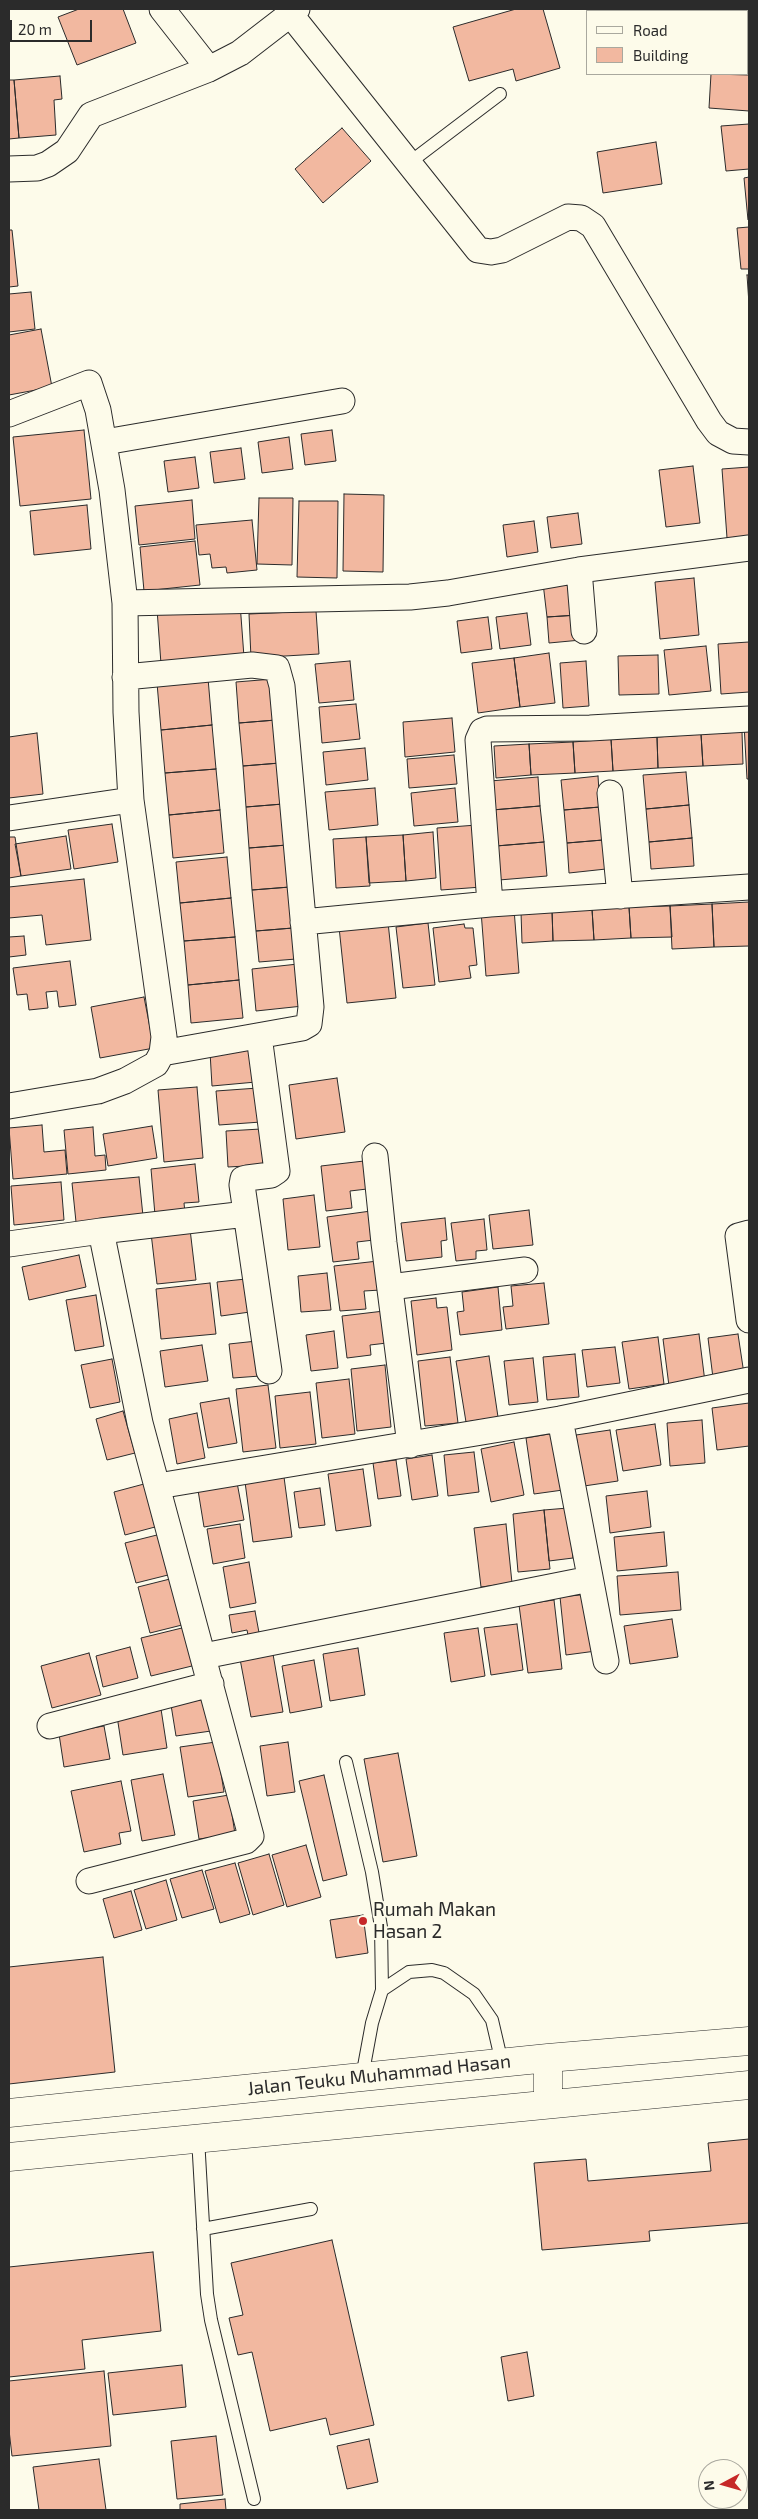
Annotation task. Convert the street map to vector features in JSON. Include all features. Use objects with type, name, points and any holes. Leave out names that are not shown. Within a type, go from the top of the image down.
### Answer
[{"type":"highway","name":"Jalan Teuku Muhammad Hasan","points":[[9,2113],[502,2062],[749,2040]]},
{"type":"highway","points":[[548,2058],[548,2104]]},
{"type":"highway","points":[[9,2157],[749,2085]]},
{"type":"street","points":[[162,9],[209,69]]},
{"type":"street","points":[[9,169],[37,168],[48,164],[67,151],[91,115],[209,69],[240,53],[294,12],[478,250],[491,252],[502,250],[568,217],[581,218],[593,226],[709,421],[718,433],[733,441],[749,442]]},
{"type":"street","points":[[9,414],[88,383],[98,410],[105,442],[125,603],[125,677],[131,800],[163,1028],[162,1053],[156,1064],[146,1072],[98,1091],[9,1106]]},
{"type":"street","points":[[105,442],[342,401]]},
{"type":"street","points":[[125,603],[410,597],[448,593],[579,570],[749,548]]},
{"type":"street","points":[[579,570],[584,631]]},
{"type":"street","points":[[125,677],[252,665],[277,668],[282,686],[311,1007],[309,1024],[302,1028],[162,1053]]},
{"type":"street","points":[[490,904],[478,740],[482,732],[487,729],[590,728],[749,719]]},
{"type":"street","points":[[610,793],[620,896]]},
{"type":"street","points":[[9,818],[131,800]]},
{"type":"street","points":[[303,922],[490,904],[749,887]]},
{"type":"street","points":[[259,1036],[276,1171],[271,1175],[244,1179],[242,1185],[269,1370]]},
{"type":"street","points":[[375,1156],[410,1444]]},
{"type":"street","points":[[9,1244],[246,1214]]},
{"type":"street","points":[[89,1881],[249,1839],[250,1831],[212,1684],[140,1424],[101,1231]]},
{"type":"street","points":[[749,1233],[738,1236],[749,1320]]},
{"type":"street","points":[[390,1287],[525,1270]]},
{"type":"street","points":[[158,1486],[560,1419],[749,1380]]},
{"type":"street","points":[[560,1419],[606,1661]]},
{"type":"street","points":[[204,1656],[590,1579]]},
{"type":"street","points":[[50,1726],[212,1684]]},
{"type":"lane","points":[[409,163],[500,94]]},
{"type":"lane","points":[[346,1762],[372,1872],[381,1927],[382,1990],[372,2023],[362,2077]]},
{"type":"lane","points":[[382,1990],[409,1972],[432,1970],[444,1973],[474,1994],[492,2020],[502,2062]]},
{"type":"lane","points":[[198,2138],[207,2294],[211,2320],[254,2499]]},
{"type":"lane","points":[[203,2229],[311,2209]]},
{"type":"building","points":[[79,9],[123,9],[136,43],[77,65],[58,17]]},
{"type":"building","points":[[516,9],[543,9],[560,68],[516,81],[513,69],[469,81],[453,27]]},
{"type":"building","points":[[711,75],[749,75],[749,111],[709,108]]},
{"type":"building","points":[[60,76],[62,99],[54,100],[56,135],[19,138],[14,80]]},
{"type":"building","points":[[9,80],[14,80],[19,138],[9,139]]},
{"type":"building","points":[[749,124],[749,169],[726,171],[721,126]]},
{"type":"building","points":[[342,128],[371,161],[323,203],[295,169]]},
{"type":"building","points":[[656,142],[662,184],[603,193],[597,152]]},
{"type":"building","points":[[749,177],[749,220],[748,220],[744,178]]},
{"type":"building","points":[[749,227],[749,269],[741,269],[737,228]]},
{"type":"building","points":[[9,230],[12,230],[18,286],[9,287]]},
{"type":"building","points":[[747,275],[749,275],[749,304]]},
{"type":"building","points":[[31,292],[35,329],[9,332],[9,294]]},
{"type":"building","points":[[41,329],[52,387],[9,395],[9,335]]},
{"type":"building","points":[[84,430],[91,499],[20,506],[13,437]]},
{"type":"building","points":[[332,430],[336,461],[305,465],[301,434]]},
{"type":"building","points":[[289,437],[293,469],[262,473],[258,442]]},
{"type":"building","points":[[241,448],[245,479],[214,483],[210,452]]},
{"type":"building","points":[[195,457],[199,488],[168,492],[164,461]]},
{"type":"building","points":[[693,466],[700,523],[666,527],[659,470]]},
{"type":"building","points":[[749,467],[749,536],[727,538],[722,469]]},
{"type":"building","points":[[344,494],[384,495],[383,572],[343,571]]},
{"type":"building","points":[[259,498],[293,498],[292,565],[257,564]]},
{"type":"building","points":[[192,500],[195,539],[139,545],[135,506]]},
{"type":"building","points":[[299,501],[338,501],[337,578],[297,577]]},
{"type":"building","points":[[87,505],[91,549],[34,555],[30,511]]},
{"type":"building","points":[[578,513],[582,544],[551,548],[547,517]]},
{"type":"building","points":[[252,520],[257,570],[227,573],[226,567],[212,568],[210,554],[199,555],[196,525]]},
{"type":"building","points":[[534,521],[538,552],[507,557],[503,525]]},
{"type":"building","points":[[195,541],[200,585],[144,591],[140,547]]},
{"type":"building","points":[[694,578],[699,635],[660,639],[655,582]]},
{"type":"building","points":[[575,581],[578,615],[547,617],[543,583]]},
{"type":"building","points":[[240,603],[244,657],[161,664],[157,609]]},
{"type":"building","points":[[316,611],[319,654],[251,658],[249,614]]},
{"type":"building","points":[[527,613],[531,645],[500,649],[496,617]]},
{"type":"building","points":[[578,615],[581,640],[549,643],[547,617]]},
{"type":"building","points":[[488,617],[492,649],[461,653],[457,621]]},
{"type":"building","points":[[749,642],[749,692],[721,694],[718,644]]},
{"type":"building","points":[[706,646],[711,691],[669,695],[664,650]]},
{"type":"building","points":[[549,653],[555,703],[520,707],[514,658]]},
{"type":"building","points":[[658,655],[659,694],[619,695],[618,656]]},
{"type":"building","points":[[514,658],[520,707],[478,713],[472,663]]},
{"type":"building","points":[[350,661],[354,700],[319,703],[315,664]]},
{"type":"building","points":[[586,661],[589,706],[563,708],[560,663]]},
{"type":"building","points":[[208,678],[212,725],[161,730],[157,683]]},
{"type":"building","points":[[273,679],[276,720],[239,723],[236,682]]},
{"type":"building","points":[[356,704],[360,739],[322,743],[319,707]]},
{"type":"building","points":[[452,718],[455,752],[405,757],[403,722]]},
{"type":"building","points":[[276,720],[280,763],[243,766],[239,723]]},
{"type":"building","points":[[749,723],[749,779],[747,779],[744,724]]},
{"type":"building","points":[[212,725],[216,769],[165,773],[161,730]]},
{"type":"building","points":[[742,732],[743,764],[703,766],[701,734]]},
{"type":"building","points":[[37,733],[43,794],[9,798],[9,737]]},
{"type":"building","points":[[701,734],[703,766],[658,768],[657,737]]},
{"type":"building","points":[[657,737],[658,768],[613,771],[611,739]]},
{"type":"building","points":[[611,739],[613,771],[575,773],[573,742]]},
{"type":"building","points":[[573,742],[575,773],[531,775],[529,744]]},
{"type":"building","points":[[529,744],[531,775],[496,778],[494,746]]},
{"type":"building","points":[[365,748],[368,780],[326,785],[323,752]]},
{"type":"building","points":[[454,755],[457,784],[409,788],[407,759]]},
{"type":"building","points":[[280,763],[283,804],[246,807],[243,766]]},
{"type":"building","points":[[216,769],[220,810],[169,815],[165,773]]},
{"type":"building","points":[[686,772],[689,805],[646,809],[643,775]]},
{"type":"building","points":[[598,776],[600,807],[564,810],[561,780]]},
{"type":"building","points":[[538,777],[540,806],[492,810],[490,781]]},
{"type":"building","points":[[375,788],[378,825],[329,830],[325,792]]},
{"type":"building","points":[[455,788],[458,822],[414,826],[411,793]]},
{"type":"building","points":[[283,804],[287,845],[249,848],[246,807]]},
{"type":"building","points":[[689,805],[692,838],[649,842],[646,809]]},
{"type":"building","points":[[540,806],[544,842],[496,846],[492,810]]},
{"type":"building","points":[[600,807],[603,840],[567,843],[564,810]]},
{"type":"building","points":[[220,810],[224,853],[173,858],[169,815]]},
{"type":"building","points":[[112,824],[118,862],[74,869],[68,830]]},
{"type":"building","points":[[477,825],[482,887],[441,890],[437,828]]},
{"type":"building","points":[[433,832],[436,878],[406,881],[403,835]]},
{"type":"building","points":[[403,835],[406,881],[369,883],[366,837]]},
{"type":"building","points":[[66,836],[71,869],[21,876],[15,844]]},
{"type":"building","points":[[9,837],[15,837],[21,876],[9,878]]},
{"type":"building","points":[[366,837],[370,886],[336,888],[333,839]]},
{"type":"building","points":[[692,838],[694,866],[651,869],[649,842]]},
{"type":"building","points":[[603,840],[606,869],[569,873],[567,843]]},
{"type":"building","points":[[544,842],[547,876],[499,880],[496,846]]},
{"type":"building","points":[[287,845],[290,887],[252,890],[249,848]]},
{"type":"building","points":[[227,857],[231,898],[180,903],[176,862]]},
{"type":"building","points":[[84,879],[91,940],[46,945],[42,915],[9,918],[9,887]]},
{"type":"building","points":[[290,887],[293,928],[256,931],[252,890]]},
{"type":"building","points":[[231,898],[235,937],[184,941],[180,903]]},
{"type":"building","points":[[749,902],[749,946],[714,947],[712,904]]},
{"type":"building","points":[[712,904],[714,947],[672,949],[670,906]]},
{"type":"building","points":[[670,906],[672,937],[631,938],[629,907]]},
{"type":"building","points":[[629,907],[631,938],[594,940],[592,909]]},
{"type":"building","points":[[514,909],[519,973],[486,976],[481,911]]},
{"type":"building","points":[[592,909],[594,940],[553,941],[552,910]]},
{"type":"building","points":[[552,910],[553,941],[522,943],[521,912]]},
{"type":"building","points":[[388,922],[396,998],[347,1003],[339,927]]},
{"type":"building","points":[[428,923],[435,985],[403,988],[396,927]]},
{"type":"building","points":[[464,924],[465,928],[473,928],[477,965],[469,966],[471,978],[439,982],[433,928]]},
{"type":"building","points":[[293,928],[296,959],[259,962],[256,931]]},
{"type":"building","points":[[24,936],[26,955],[9,957],[9,937]]},
{"type":"building","points":[[235,937],[239,980],[188,985],[184,941]]},
{"type":"building","points":[[70,961],[76,1005],[59,1007],[57,991],[46,992],[48,1008],[29,1010],[27,994],[17,995],[13,968]]},
{"type":"building","points":[[298,964],[303,1006],[256,1011],[252,969]]},
{"type":"building","points":[[239,980],[243,1018],[191,1023],[188,985]]},
{"type":"building","points":[[144,997],[154,1048],[100,1058],[91,1007]]},
{"type":"building","points":[[254,1049],[256,1082],[212,1086],[210,1052]]},
{"type":"building","points":[[337,1078],[345,1132],[296,1139],[289,1085]]},
{"type":"building","points":[[197,1087],[203,1158],[164,1162],[158,1090]]},
{"type":"building","points":[[258,1088],[261,1122],[219,1125],[216,1091]]},
{"type":"building","points":[[42,1125],[44,1152],[65,1150],[67,1174],[13,1179],[9,1128]]},
{"type":"building","points":[[152,1126],[157,1158],[108,1166],[103,1134]]},
{"type":"building","points":[[93,1127],[95,1156],[105,1155],[106,1170],[68,1174],[64,1130]]},
{"type":"building","points":[[261,1129],[263,1165],[228,1167],[226,1131]]},
{"type":"building","points":[[364,1161],[367,1189],[350,1191],[352,1208],[326,1211],[321,1166]]},
{"type":"building","points":[[195,1164],[199,1202],[184,1203],[185,1213],[155,1215],[151,1169]]},
{"type":"building","points":[[139,1177],[143,1216],[76,1222],[72,1183]]},
{"type":"building","points":[[61,1182],[64,1220],[14,1225],[11,1186]]},
{"type":"building","points":[[314,1195],[320,1247],[288,1250],[283,1199]]},
{"type":"building","points":[[529,1210],[533,1245],[493,1249],[489,1215]]},
{"type":"building","points":[[371,1211],[374,1240],[357,1242],[359,1259],[333,1262],[327,1217]]},
{"type":"building","points":[[445,1218],[447,1240],[441,1241],[442,1257],[406,1261],[401,1223]]},
{"type":"building","points":[[484,1219],[487,1250],[476,1251],[476,1259],[456,1261],[451,1223]]},
{"type":"building","points":[[190,1229],[196,1280],[157,1284],[151,1233]]},
{"type":"building","points":[[79,1255],[86,1287],[29,1300],[22,1267]]},
{"type":"building","points":[[378,1261],[381,1290],[364,1291],[366,1309],[340,1311],[334,1266]]},
{"type":"building","points":[[327,1273],[331,1310],[301,1312],[298,1276]]},
{"type":"building","points":[[246,1279],[250,1312],[221,1316],[217,1282]]},
{"type":"building","points":[[210,1283],[216,1334],[161,1339],[156,1289]]},
{"type":"building","points":[[544,1283],[549,1324],[506,1329],[503,1307],[513,1306],[511,1286]]},
{"type":"building","points":[[498,1287],[502,1330],[460,1335],[457,1312],[464,1311],[462,1292]]},
{"type":"building","points":[[96,1295],[104,1346],[75,1351],[66,1300]]},
{"type":"building","points":[[436,1298],[437,1308],[447,1307],[452,1350],[417,1355],[411,1301]]},
{"type":"building","points":[[384,1311],[387,1343],[370,1345],[371,1355],[347,1358],[342,1316]]},
{"type":"building","points":[[334,1331],[338,1368],[311,1371],[306,1335]]},
{"type":"building","points":[[699,1334],[705,1382],[669,1386],[663,1339]]},
{"type":"building","points":[[738,1334],[744,1374],[713,1378],[708,1338]]},
{"type":"building","points":[[658,1337],[664,1384],[629,1389],[622,1342]]},
{"type":"building","points":[[257,1341],[260,1376],[233,1378],[229,1344]]},
{"type":"building","points":[[202,1345],[208,1381],[165,1387],[160,1351]]},
{"type":"building","points":[[615,1347],[620,1383],[587,1387],[582,1350]]},
{"type":"building","points":[[575,1354],[579,1397],[547,1400],[543,1357]]},
{"type":"building","points":[[489,1356],[498,1417],[466,1422],[456,1361]]},
{"type":"building","points":[[450,1357],[458,1423],[425,1426],[418,1361]]},
{"type":"building","points":[[533,1358],[538,1402],[509,1405],[504,1361]]},
{"type":"building","points":[[112,1359],[120,1402],[90,1408],[81,1365]]},
{"type":"building","points":[[385,1365],[391,1427],[357,1431],[351,1369]]},
{"type":"building","points":[[349,1379],[355,1434],[322,1438],[316,1383]]},
{"type":"building","points":[[268,1385],[276,1448],[243,1452],[236,1389]]},
{"type":"building","points":[[310,1392],[316,1444],[280,1448],[275,1396]]},
{"type":"building","points":[[229,1398],[237,1443],[208,1448],[200,1403]]},
{"type":"building","points":[[749,1403],[749,1446],[717,1450],[712,1408]]},
{"type":"building","points":[[123,1411],[135,1453],[107,1460],[96,1419]]},
{"type":"building","points":[[197,1413],[205,1458],[177,1464],[169,1419]]},
{"type":"building","points":[[702,1420],[705,1463],[670,1466],[667,1423]]},
{"type":"building","points":[[655,1424],[661,1465],[623,1471],[616,1430]]},
{"type":"building","points":[[610,1430],[618,1481],[584,1486],[576,1435]]},
{"type":"building","points":[[555,1433],[563,1490],[534,1494],[526,1438]]},
{"type":"building","points":[[514,1442],[524,1495],[491,1502],[481,1449]]},
{"type":"building","points":[[474,1452],[479,1492],[448,1496],[444,1455]]},
{"type":"building","points":[[432,1455],[438,1496],[412,1500],[406,1459]]},
{"type":"building","points":[[396,1460],[401,1496],[378,1499],[373,1463]]},
{"type":"building","points":[[363,1469],[371,1526],[336,1531],[328,1474]]},
{"type":"building","points":[[236,1477],[244,1520],[204,1527],[197,1484]]},
{"type":"building","points":[[284,1477],[292,1537],[253,1542],[245,1482]]},
{"type":"building","points":[[144,1484],[155,1527],[125,1535],[114,1492]]},
{"type":"building","points":[[320,1488],[325,1525],[299,1528],[294,1492]]},
{"type":"building","points":[[647,1491],[651,1527],[610,1533],[606,1496]]},
{"type":"building","points":[[568,1508],[573,1558],[549,1561],[544,1510]]},
{"type":"building","points":[[544,1510],[550,1569],[518,1572],[513,1514]]},
{"type":"building","points":[[240,1524],[245,1558],[213,1564],[207,1529]]},
{"type":"building","points":[[506,1524],[512,1583],[481,1587],[474,1528]]},
{"type":"building","points":[[664,1532],[667,1566],[617,1571],[614,1537]]},
{"type":"building","points":[[161,1534],[172,1574],[136,1583],[125,1543]]},
{"type":"building","points":[[249,1562],[256,1603],[230,1608],[223,1567]]},
{"type":"building","points":[[678,1572],[681,1610],[620,1615],[617,1576]]},
{"type":"building","points":[[174,1578],[186,1624],[150,1633],[138,1587]]},
{"type":"building","points":[[590,1594],[596,1651],[566,1655],[560,1597]]},
{"type":"building","points":[[554,1600],[562,1669],[528,1673],[519,1605]]},
{"type":"building","points":[[255,1611],[260,1638],[249,1640],[247,1630],[232,1633],[229,1615]]},
{"type":"building","points":[[672,1619],[678,1657],[630,1664],[624,1626]]},
{"type":"building","points":[[517,1624],[523,1670],[491,1675],[484,1628]]},
{"type":"building","points":[[186,1627],[196,1665],[151,1676],[141,1638]]},
{"type":"building","points":[[478,1628],[485,1676],[451,1682],[444,1633]]},
{"type":"building","points":[[130,1647],[138,1678],[103,1687],[96,1656]]},
{"type":"building","points":[[358,1648],[365,1695],[330,1701],[323,1654]]},
{"type":"building","points":[[89,1653],[101,1695],[52,1708],[41,1666]]},
{"type":"building","points":[[273,1654],[283,1712],[251,1717],[240,1659]]},
{"type":"building","points":[[314,1660],[322,1707],[290,1713],[282,1666]]},
{"type":"building","points":[[206,1699],[211,1731],[176,1736],[171,1705]]},
{"type":"building","points":[[161,1709],[167,1748],[123,1755],[117,1716]]},
{"type":"building","points":[[104,1726],[110,1759],[64,1767],[59,1734]]},
{"type":"building","points":[[216,1742],[224,1792],[188,1797],[180,1747]]},
{"type":"building","points":[[288,1742],[295,1792],[267,1796],[260,1746]]},
{"type":"building","points":[[398,1753],[417,1856],[383,1862],[364,1759]]},
{"type":"building","points":[[163,1774],[175,1835],[142,1841],[131,1780]]},
{"type":"building","points":[[324,1775],[347,1875],[323,1881],[299,1781]]},
{"type":"building","points":[[121,1781],[131,1831],[119,1833],[121,1844],[84,1852],[71,1791]]},
{"type":"building","points":[[229,1795],[235,1834],[199,1839],[193,1801]]},
{"type":"building","points":[[306,1845],[321,1897],[287,1907],[272,1855]]},
{"type":"building","points":[[269,1854],[284,1905],[253,1915],[238,1863]]},
{"type":"building","points":[[235,1863],[250,1914],[220,1923],[205,1871]]},
{"type":"building","points":[[202,1870],[214,1909],[182,1918],[170,1879]]},
{"type":"building","points":[[166,1880],[177,1920],[146,1929],[134,1890]]},
{"type":"building","points":[[131,1891],[142,1930],[114,1938],[103,1899]]},
{"type":"building","points":[[363,1915],[368,1953],[336,1958],[330,1920]]},
{"type":"building","points":[[103,1957],[115,2072],[9,2084],[9,1967]]},
{"type":"building","points":[[749,2139],[749,2223],[649,2231],[650,2241],[542,2250],[534,2163],[586,2159],[588,2181],[711,2171],[708,2143]]},
{"type":"building","points":[[332,2240],[374,2425],[330,2435],[326,2418],[270,2431],[252,2352],[238,2355],[229,2318],[243,2315],[231,2263]]},
{"type":"building","points":[[153,2252],[161,2331],[82,2340],[85,2369],[9,2377],[9,2267]]},
{"type":"building","points":[[527,2352],[534,2396],[508,2401],[501,2357]]},
{"type":"building","points":[[182,2365],[186,2407],[113,2415],[108,2373]]},
{"type":"building","points":[[104,2371],[111,2446],[12,2456],[9,2430],[9,2381]]},
{"type":"building","points":[[216,2436],[223,2495],[177,2499],[171,2441]]},
{"type":"building","points":[[369,2439],[378,2482],[347,2489],[337,2446]]},
{"type":"building","points":[[99,2459],[106,2510],[39,2510],[33,2467]]},
{"type":"building","points":[[225,2499],[226,2510],[180,2510],[180,2504]]},
{"type":"place","name":"Rumah Makan Hasan 2","points":[[363,1921]]}]
